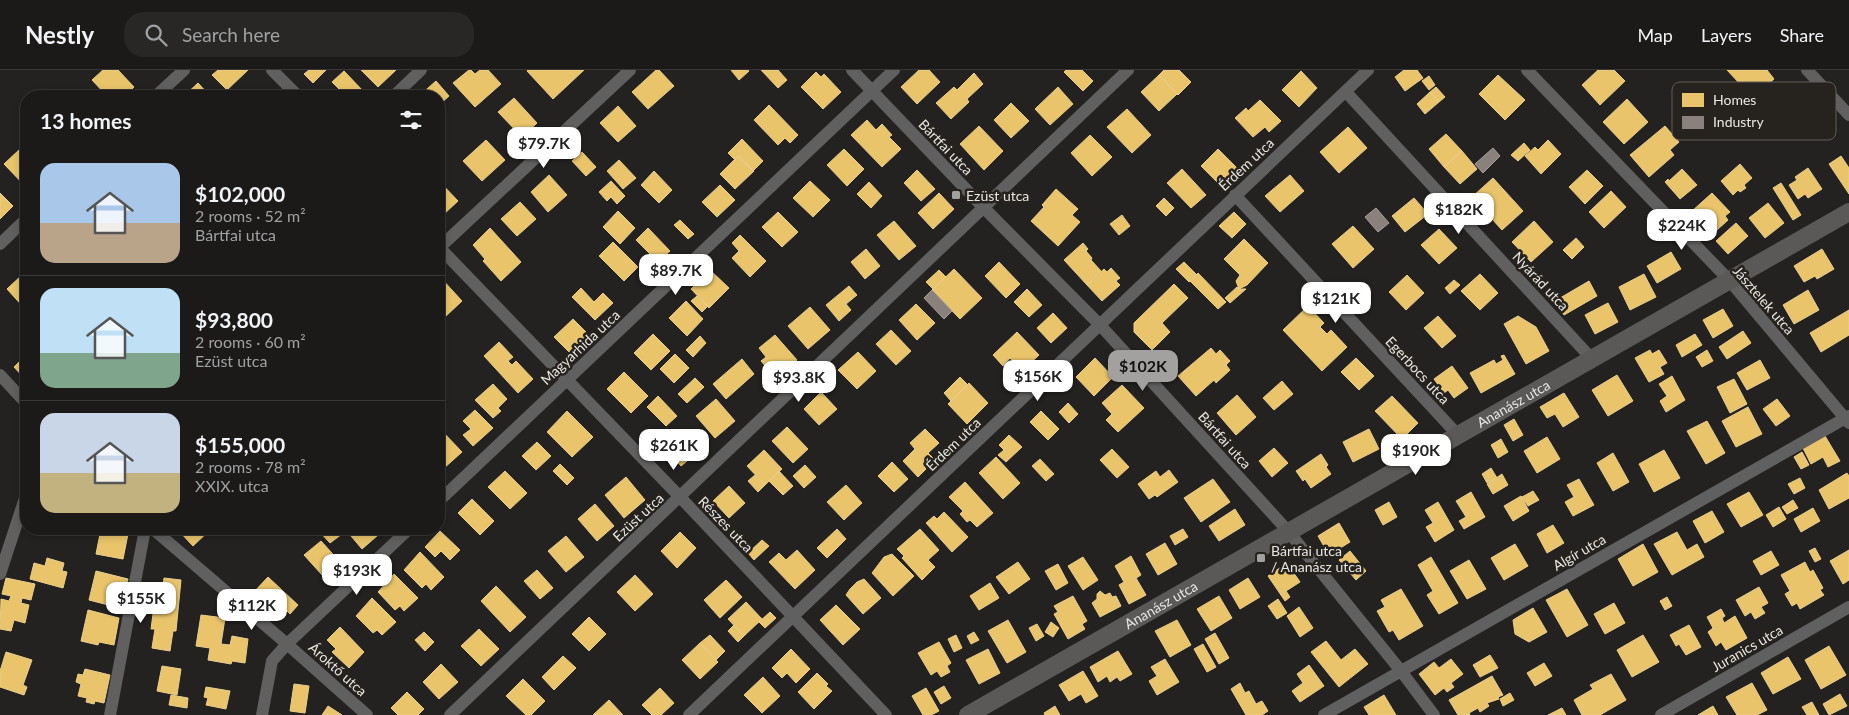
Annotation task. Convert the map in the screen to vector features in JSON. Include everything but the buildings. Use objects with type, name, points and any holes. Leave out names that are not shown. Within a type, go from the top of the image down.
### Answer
[{"type":"street","points":[[162,90],[184,70]]},
{"type":"street","points":[[272,70],[292,90]]},
{"type":"street","points":[[400,90],[421,70]]},
{"type":"street","points":[[445,241],[630,70]]},
{"type":"street","name":"Bártfai utca","points":[[852,70],[983,207],[1100,325],[1288,531],[1434,715]]},
{"type":"street","name":"Magyarhida utca","points":[[445,495],[894,70]]},
{"type":"street","name":"Ezüst utca","points":[[450,715],[681,498],[1128,70]]},
{"type":"street","name":"Érdem utca","points":[[688,715],[1368,70]]},
{"type":"street","name":"Jásztelek utca","points":[[1527,70],[1728,280],[1848,419]]},
{"type":"street","points":[[1807,70],[1818,82]]},
{"type":"street","name":"Nyárád utca","points":[[1346,92],[1592,359]]},
{"type":"street","points":[[1836,101],[1849,115]]},
{"type":"street","name":"Egerbocs utca","points":[[1235,195],[1457,434]]},
{"type":"street","name":"Ananász utca","points":[[968,715],[1457,434],[1849,212]]},
{"type":"street","points":[[0,244],[20,225]]},
{"type":"street","name":"Részes utca","points":[[445,253],[794,616],[886,715]]},
{"type":"street","points":[[0,375],[20,397]]},
{"type":"street","name":"Algír utca","points":[[1324,715],[1848,419]]},
{"type":"street","points":[[0,574],[20,513]]},
{"type":"street","points":[[110,715],[144,535]]},
{"type":"street","name":"Ároktő utca","points":[[159,535],[368,715]]},
{"type":"street","points":[[262,715],[272,661],[287,644],[403,535]]},
{"type":"street","name":"Juranics utca","points":[[1661,715],[1849,606]]},
{"type":"place","name":"Ezüst utca","points":[[956,195]]},
{"type":"place","name":"Bártfai utca / Ananász utca","points":[[1261,558]]}]
